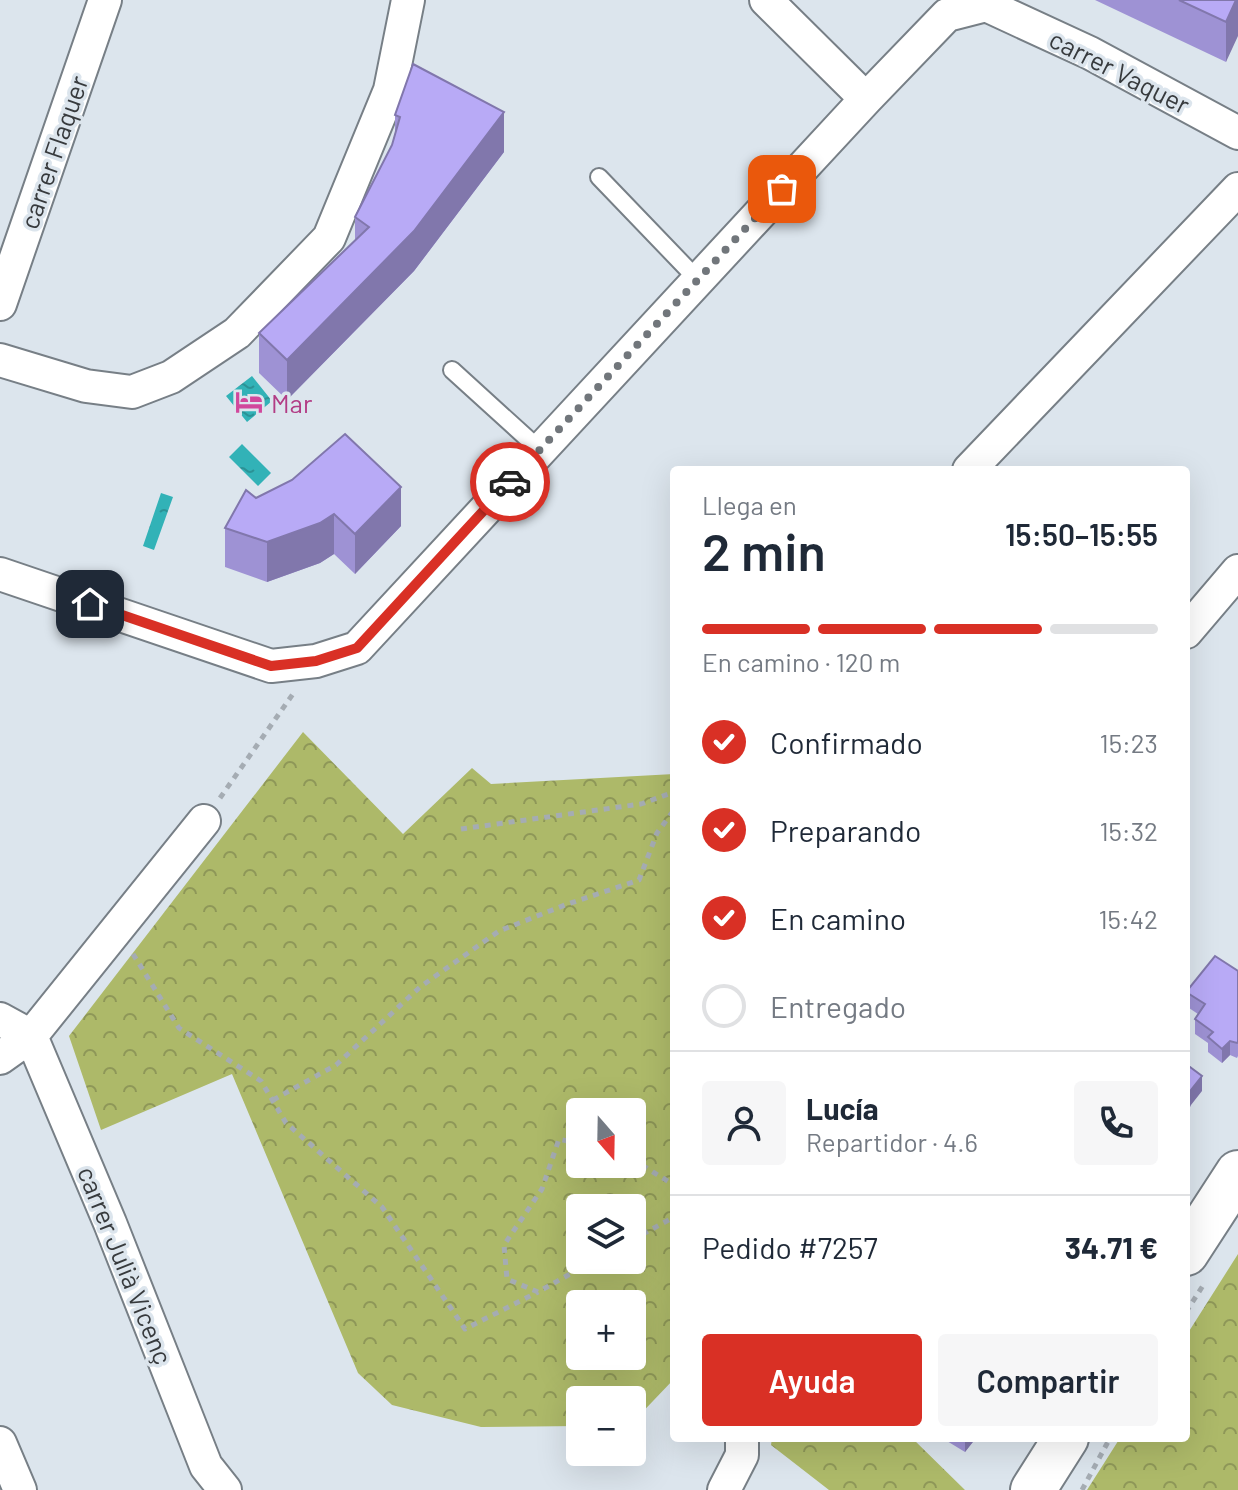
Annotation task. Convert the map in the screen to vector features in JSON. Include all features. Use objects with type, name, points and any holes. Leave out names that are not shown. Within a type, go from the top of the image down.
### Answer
[{"type":"main road","points":[[1190,1247],[1238,1173]]},
{"type":"main road","points":[[1033,1490],[1063,1442]]},
{"type":"street","name":"carrer Flaquer","points":[[0,304],[105,0]]},
{"type":"street","points":[[0,360],[86,386],[132,392],[171,377],[237,333],[329,238],[390,90],[408,0]]},
{"type":"street","points":[[766,0],[866,99]]},
{"type":"street","name":"carrer Vaquer","points":[[0,574],[271,666],[316,661],[357,648],[947,15],[986,5],[1090,53],[1238,133]]},
{"type":"street","points":[[973,466],[1238,189]]},
{"type":"street","points":[[1190,627],[1238,571]]},
{"type":"street","points":[[0,1058],[31,1036],[204,821]]},
{"type":"street","points":[[0,1019],[31,1036]]},
{"type":"street","name":"carrer Julià Vicenç","points":[[31,1036],[110,1223],[206,1466],[225,1490]]},
{"type":"street","points":[[724,1490],[742,1455],[742,1442]]},
{"type":"street","points":[[0,1443],[20,1490]]},
{"type":"lane","points":[[599,177],[698,280]]},
{"type":"lane","points":[[452,370],[540,450]]},
{"type":"path","points":[[204,821],[316,661]]},
{"type":"path","points":[[461,829],[641,804],[670,793]]},
{"type":"path","points":[[273,1100],[336,1065],[420,987],[499,931],[639,880],[657,833],[670,815]]},
{"type":"path","points":[[117,929],[179,1028],[261,1081],[286,1123],[382,1207],[465,1329],[570,1274]]},
{"type":"path","points":[[538,1292],[507,1279],[504,1245],[542,1189],[559,1139],[566,1141]]},
{"type":"path","points":[[646,1168],[670,1183]]},
{"type":"path","points":[[646,1232],[670,1219]]},
{"type":"path","points":[[1082,1490],[1108,1442]]},
{"type":"green space","points":[[303,732],[403,834],[472,768],[491,784],[670,774],[670,1383],[646,1408],[646,1386],[566,1386],[566,1426],[481,1427],[392,1405],[358,1373],[232,1074],[101,1130],[69,1036]]},
{"type":"green space","points":[[1238,1254],[1238,1490],[1087,1490],[1117,1442],[1190,1442],[1190,1330]]},
{"type":"green space","points":[[771,1442],[916,1442],[965,1490],[829,1490],[771,1445]]},
{"type":"water","points":[[252,376],[272,401],[247,422],[226,396]]},
{"type":"water","points":[[242,444],[271,473],[258,486],[229,457]]},
{"type":"water","points":[[161,493],[173,497],[154,550],[143,546]]},
{"type":"building","points":[[1179,0],[1236,0],[1226,22]]},
{"type":"building","points":[[413,64],[504,112],[414,231],[287,360],[259,333],[369,227],[355,217],[392,145],[400,117],[395,115]]},
{"type":"building","points":[[345,434],[401,487],[355,534],[334,514],[320,523],[267,542],[225,528],[246,490],[256,498],[292,480]]},
{"type":"building","points":[[1215,956],[1238,971],[1237,1043],[1230,1041],[1222,1049],[1208,1037],[1213,1032],[1195,1019],[1205,1004],[1190,995],[1190,987]]},
{"type":"building","points":[[1190,1067],[1202,1076],[1190,1092]]},
{"type":"way so far","points":[[510,482],[782,189]]},
{"type":"place","name":"Mar","points":[[249,402]]},
{"type":"route","points":[[90,604],[271,666],[316,661],[357,648],[510,482]]}]
